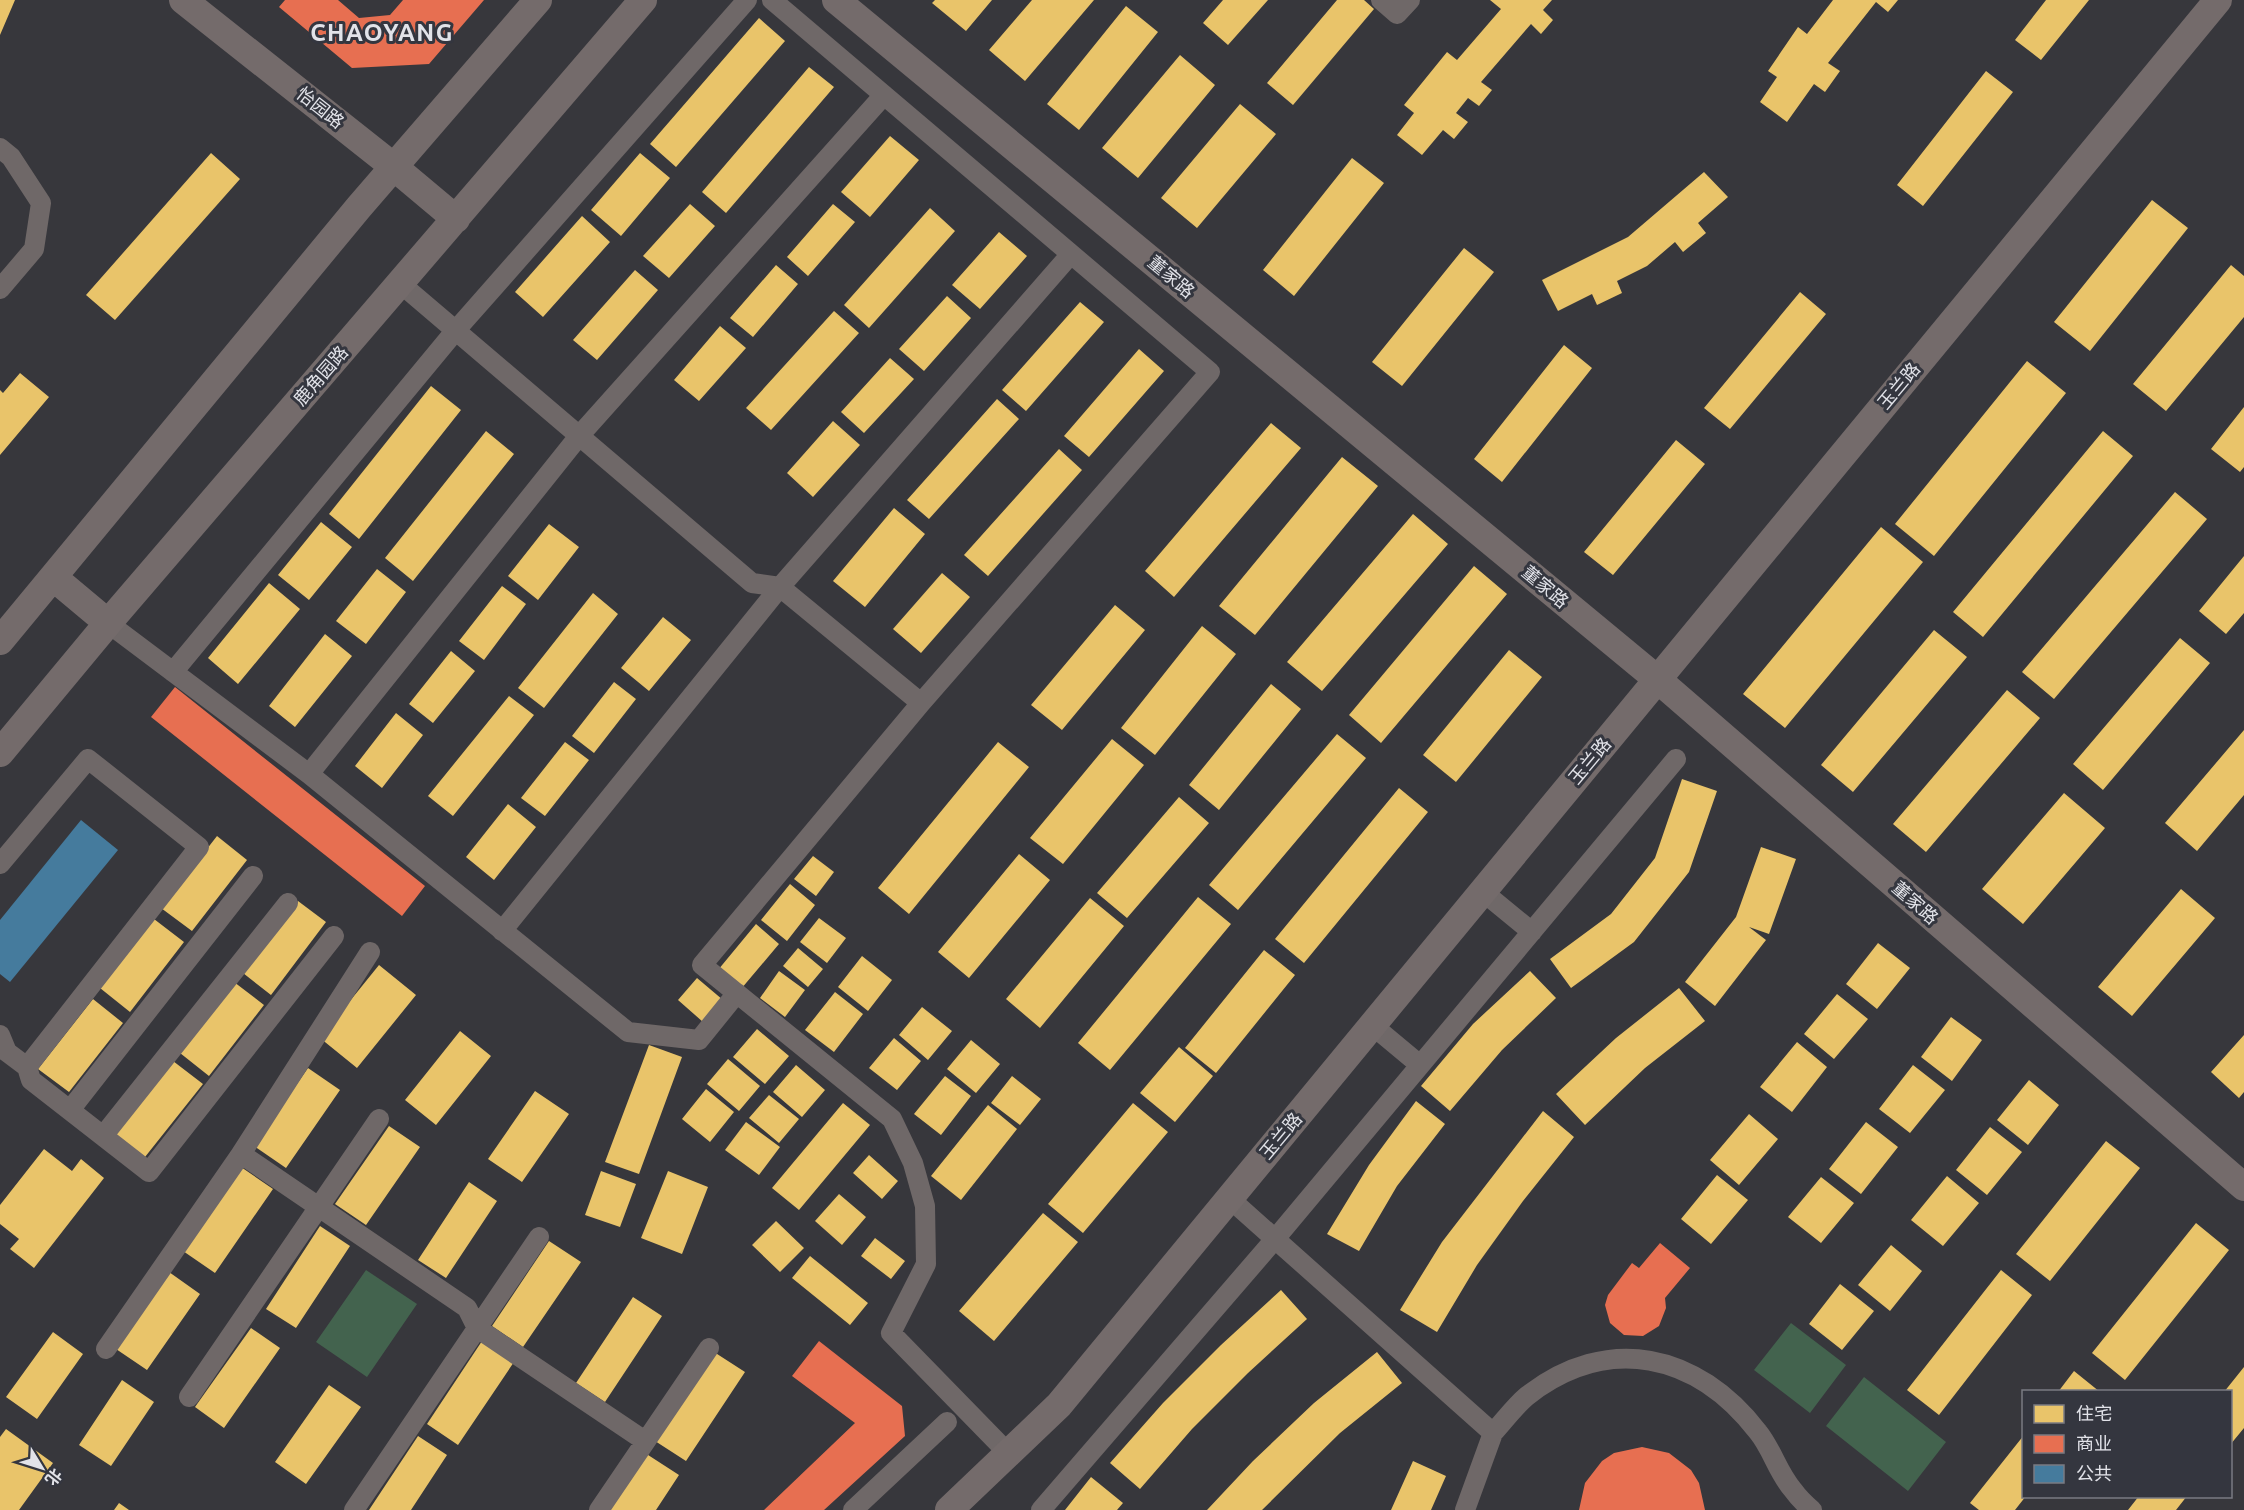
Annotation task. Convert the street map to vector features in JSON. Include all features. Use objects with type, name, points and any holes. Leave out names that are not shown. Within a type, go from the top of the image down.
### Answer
[{"type":"street","name":"怡园路","points":[[183,0],[456,219]]},
{"type":"street","points":[[0,641],[394,167],[538,0]]},
{"type":"street","name":"鹿角园路","points":[[0,753],[108,622],[643,0]]},
{"type":"street","points":[[173,672],[456,330],[747,0]]},
{"type":"street","points":[[772,0],[1210,372],[921,703],[702,965],[892,1119],[912,1163],[925,1206],[926,1264],[891,1333],[1008,1453]]},
{"type":"street","name":"董家路","points":[[836,0],[1657,680],[2244,1187]]},
{"type":"street","points":[[1381,0],[1397,14],[1410,0]]},
{"type":"street","name":"玉兰路","points":[[949,1510],[1059,1405],[2218,0]]},
{"type":"street","points":[[309,774],[579,436],[884,95]]},
{"type":"street","points":[[0,148],[11,157],[41,202],[34,249],[0,289]]},
{"type":"street","points":[[502,931],[780,587],[1071,254]]},
{"type":"street","points":[[401,284],[752,583],[780,587],[921,703]]},
{"type":"street","points":[[53,577],[108,622],[309,774],[628,1032],[699,1040],[737,993]]},
{"type":"street","points":[[0,864],[88,759],[199,847],[27,1068]]},
{"type":"street","points":[[1041,1510],[1275,1239],[1676,759]]},
{"type":"street","points":[[70,1110],[253,876]]},
{"type":"street","points":[[1482,891],[1532,932]]},
{"type":"street","points":[[103,1136],[288,903]]},
{"type":"street","points":[[0,1035],[7,1052],[27,1068],[31,1080],[149,1172],[334,936]]},
{"type":"street","points":[[106,1349],[241,1154],[370,952]]},
{"type":"street","points":[[1372,1025],[1420,1065]]},
{"type":"street","points":[[189,1397],[379,1119]]},
{"type":"street","points":[[241,1154],[467,1308],[477,1328],[645,1441]]},
{"type":"street","points":[[1229,1198],[1493,1433]]},
{"type":"street","points":[[354,1510],[539,1237]]},
{"type":"street","points":[[599,1510],[709,1348]]},
{"type":"street","points":[[1465,1510],[1493,1433],[1527,1396],[1570,1370],[1613,1358],[1658,1361],[1698,1376],[1728,1399],[1759,1432],[1792,1490],[1812,1510]]},
{"type":"street","points":[[853,1510],[947,1422]]},
{"type":"green space","points":[[366,1270],[417,1304],[367,1377],[316,1342]]},
{"type":"green space","points":[[1791,1323],[1846,1365],[1810,1413],[1754,1370]]},
{"type":"green space","points":[[1864,1377],[1946,1442],[1908,1491],[1826,1426]]},
{"type":"building: 住宅","points":[[0,0],[15,0],[0,35]]},
{"type":"building: 住宅","points":[[935,0],[992,0],[966,31],[932,3]]},
{"type":"building: 住宅","points":[[1032,0],[1094,0],[1025,81],[989,50]]},
{"type":"building: 住宅","points":[[1223,0],[1268,0],[1228,45],[1203,23]]},
{"type":"building: 住宅","points":[[1337,0],[1364,0],[1374,9],[1293,105],[1267,83]]},
{"type":"building: 住宅","points":[[1490,0],[1552,0],[1543,10],[1553,20],[1541,34],[1531,24],[1481,82],[1492,90],[1479,106],[1468,98],[1456,113],[1468,122],[1454,139],[1443,130],[1422,155],[1397,135],[1414,113],[1404,105],[1447,52],[1457,60],[1501,9]]},
{"type":"building: 住宅","points":[[1833,0],[1898,0],[1888,12],[1876,2],[1828,63],[1840,71],[1825,92],[1814,84],[1787,122],[1760,102],[1777,77],[1768,71],[1798,27],[1807,34]]},
{"type":"building: 住宅","points":[[2046,0],[2089,0],[2041,60],[2015,40]]},
{"type":"building: 住宅","points":[[1126,6],[1158,32],[1079,130],[1047,104]]},
{"type":"building: 住宅","points":[[759,18],[785,41],[676,167],[650,144]]},
{"type":"building: 住宅","points":[[1180,55],[1215,85],[1138,178],[1102,148]]},
{"type":"building: 住宅","points":[[809,67],[834,87],[726,213],[702,192]]},
{"type":"building: 住宅","points":[[1986,71],[2013,92],[1923,206],[1897,185]]},
{"type":"building: 住宅","points":[[1240,104],[1276,134],[1197,228],[1161,198]]},
{"type":"building: 住宅","points":[[890,136],[919,160],[870,217],[841,192]]},
{"type":"building: 住宅","points":[[211,153],[240,179],[115,320],[86,295]]},
{"type":"building: 住宅","points":[[640,153],[670,178],[621,236],[591,210]]},
{"type":"building: 住宅","points":[[1352,158],[1384,183],[1294,296],[1263,270]]},
{"type":"building: 住宅","points":[[1704,172],[1728,197],[1698,223],[1706,233],[1683,252],[1675,242],[1647,266],[1617,281],[1622,293],[1597,305],[1592,294],[1558,311],[1542,280],[1628,237]]},
{"type":"building: 住宅","points":[[2152,200],[2188,228],[2090,351],[2054,322]]},
{"type":"building: 住宅","points":[[690,204],[715,226],[669,278],[643,256]]},
{"type":"building: 住宅","points":[[833,204],[855,222],[808,276],[787,257]]},
{"type":"building: 住宅","points":[[930,208],[955,231],[869,328],[844,305]]},
{"type":"building: 住宅","points":[[582,216],[610,242],[543,317],[515,292]]},
{"type":"building: 住宅","points":[[999,232],[1027,256],[980,309],[952,285]]},
{"type":"building: 住宅","points":[[1464,248],[1494,272],[1402,386],[1372,362]]},
{"type":"building: 住宅","points":[[776,265],[798,284],[753,337],[730,318]]},
{"type":"building: 住宅","points":[[2231,265],[2244,276],[2244,317],[2166,411],[2133,384]]},
{"type":"building: 住宅","points":[[635,270],[658,290],[597,360],[573,340]]},
{"type":"building: 住宅","points":[[1800,292],[1826,314],[1730,429],[1704,408]]},
{"type":"building: 住宅","points":[[947,296],[971,318],[924,371],[899,349]]},
{"type":"building: 住宅","points":[[1080,302],[1104,322],[1026,411],[1002,390]]},
{"type":"building: 住宅","points":[[834,311],[859,333],[771,430],[746,408]]},
{"type":"building: 住宅","points":[[720,326],[746,348],[699,401],[674,380]]},
{"type":"building: 住宅","points":[[1564,345],[1592,368],[1502,482],[1474,459]]},
{"type":"building: 住宅","points":[[1139,349],[1164,371],[1089,457],[1064,436]]},
{"type":"building: 住宅","points":[[890,358],[914,379],[864,433],[841,412]]},
{"type":"building: 住宅","points":[[2027,361],[2066,393],[1934,556],[1895,524]]},
{"type":"building: 住宅","points":[[20,373],[49,397],[0,455],[0,390],[3,393]]},
{"type":"building: 住宅","points":[[431,386],[461,410],[359,539],[329,514]]},
{"type":"building: 住宅","points":[[997,399],[1019,419],[929,519],[907,500]]},
{"type":"building: 住宅","points":[[2244,407],[2244,467],[2240,472],[2211,449]]},
{"type":"building: 住宅","points":[[833,421],[860,445],[813,497],[787,473]]},
{"type":"building: 住宅","points":[[1271,423],[1301,448],[1174,597],[1145,571]]},
{"type":"building: 住宅","points":[[486,431],[514,454],[413,581],[385,558]]},
{"type":"building: 住宅","points":[[2103,431],[2133,456],[1983,637],[1953,612]]},
{"type":"building: 住宅","points":[[1676,440],[1705,464],[1613,575],[1584,552]]},
{"type":"building: 住宅","points":[[1059,449],[1082,470],[988,576],[964,555]]},
{"type":"building: 住宅","points":[[1342,457],[1378,486],[1255,635],[1219,606]]},
{"type":"building: 住宅","points":[[2175,492],[2207,519],[2054,699],[2022,672]]},
{"type":"building: 住宅","points":[[894,508],[925,534],[865,607],[833,581]]},
{"type":"building: 住宅","points":[[1413,514],[1448,544],[1322,691],[1287,662]]},
{"type":"building: 住宅","points":[[321,522],[352,547],[309,600],[278,575]]},
{"type":"building: 住宅","points":[[549,524],[579,547],[538,600],[508,576]]},
{"type":"building: 住宅","points":[[1881,527],[1923,562],[1785,728],[1743,694]]},
{"type":"building: 住宅","points":[[2244,556],[2244,613],[2226,634],[2199,611]]},
{"type":"building: 住宅","points":[[1474,566],[1507,594],[1381,743],[1349,715]]},
{"type":"building: 住宅","points":[[377,569],[406,592],[366,644],[336,621]]},
{"type":"building: 住宅","points":[[942,573],[970,597],[921,653],[893,629]]},
{"type":"building: 住宅","points":[[269,583],[300,609],[238,684],[208,658]]},
{"type":"building: 住宅","points":[[502,586],[526,604],[484,660],[459,641]]},
{"type":"building: 住宅","points":[[593,593],[618,614],[544,708],[518,688]]},
{"type":"building: 住宅","points":[[1115,605],[1145,630],[1062,730],[1031,705]]},
{"type":"building: 住宅","points":[[663,617],[691,640],[649,691],[621,668]]},
{"type":"building: 住宅","points":[[1202,626],[1236,654],[1155,755],[1121,728]]},
{"type":"building: 住宅","points":[[1934,630],[1967,657],[1853,792],[1821,765]]},
{"type":"building: 住宅","points":[[325,634],[352,656],[295,727],[269,706]]},
{"type":"building: 住宅","points":[[2180,638],[2210,663],[2103,790],[2073,764]]},
{"type":"building: 住宅","points":[[1509,650],[1542,677],[1456,782],[1423,755]]},
{"type":"building: 住宅","points":[[451,651],[475,671],[433,723],[409,704]]},
{"type":"building: 住宅","points":[[614,682],[636,699],[594,753],[572,736]]},
{"type":"building: 住宅","points":[[1271,684],[1301,709],[1219,810],[1189,785]]},
{"type":"building: 住宅","points":[[2007,690],[2040,718],[1926,852],[1893,824]]},
{"type":"building: 住宅","points":[[509,696],[534,715],[453,816],[428,796]]},
{"type":"building: 住宅","points":[[396,713],[423,735],[382,788],[355,766]]},
{"type":"building: 住宅","points":[[2244,730],[2244,795],[2197,851],[2165,823]]},
{"type":"building: 住宅","points":[[1337,734],[1366,758],[1238,910],[1209,885]]},
{"type":"building: 住宅","points":[[1112,739],[1144,765],[1063,864],[1030,838]]},
{"type":"building: 住宅","points":[[565,742],[589,760],[545,816],[521,798]]},
{"type":"building: 住宅","points":[[998,742],[1029,767],[909,914],[878,888]]},
{"type":"building: 住宅","points":[[1682,779],[1717,791],[1689,872],[1634,942],[1571,988],[1550,959],[1611,914],[1655,858]]},
{"type":"building: 住宅","points":[[1399,788],[1428,812],[1304,963],[1275,939]]},
{"type":"building: 住宅","points":[[2064,793],[2105,828],[2023,924],[1982,889]]},
{"type":"building: 住宅","points":[[1179,797],[1209,823],[1127,918],[1097,893]]},
{"type":"building: 住宅","points":[[508,804],[536,827],[494,880],[466,857]]},
{"type":"building: 住宅","points":[[217,836],[247,860],[192,931],[161,908]]},
{"type":"building: 住宅","points":[[1761,847],[1796,859],[1769,934],[1749,927],[1766,940],[1715,1006],[1685,982],[1736,917]]},
{"type":"building: 住宅","points":[[1019,854],[1050,880],[969,978],[938,952]]},
{"type":"building: 住宅","points":[[813,856],[834,872],[816,896],[794,879]]},
{"type":"building: 住宅","points":[[790,884],[815,905],[787,941],[761,920]]},
{"type":"building: 住宅","points":[[2181,889],[2215,918],[2132,1016],[2098,987]]},
{"type":"building: 住宅","points":[[1198,897],[1231,924],[1110,1070],[1078,1043]]},
{"type":"building: 住宅","points":[[1090,898],[1124,926],[1040,1028],[1006,999]]},
{"type":"building: 住宅","points":[[298,901],[326,922],[271,995],[243,973]]},
{"type":"building: 住宅","points":[[819,918],[846,938],[827,963],[800,942]]},
{"type":"building: 住宅","points":[[154,919],[184,942],[130,1012],[100,988]]},
{"type":"building: 住宅","points":[[756,924],[779,944],[741,989],[718,970]]},
{"type":"building: 住宅","points":[[1878,943],[1910,968],[1877,1009],[1846,984]]},
{"type":"building: 住宅","points":[[798,948],[823,969],[808,987],[783,966]]},
{"type":"building: 住宅","points":[[1264,950],[1295,975],[1216,1073],[1185,1048]]},
{"type":"building: 住宅","points":[[862,956],[892,980],[868,1011],[838,987]]},
{"type":"building: 住宅","points":[[379,965],[416,995],[357,1068],[320,1038]]},
{"type":"building: 住宅","points":[[779,971],[805,990],[785,1017],[760,998]]},
{"type":"building: 住宅","points":[[1530,971],[1556,998],[1502,1050],[1450,1111],[1421,1086],[1473,1024]]},
{"type":"building: 住宅","points":[[697,978],[723,1000],[703,1022],[678,1000]]},
{"type":"building: 住宅","points":[[234,982],[264,1005],[209,1076],[180,1053]]},
{"type":"building: 住宅","points":[[1679,988],[1705,1021],[1645,1068],[1585,1125],[1556,1094],[1616,1038]]},
{"type":"building: 住宅","points":[[835,992],[863,1014],[834,1052],[805,1030]]},
{"type":"building: 住宅","points":[[1837,994],[1868,1019],[1834,1059],[1804,1034]]},
{"type":"building: 住宅","points":[[93,999],[123,1023],[69,1092],[38,1069]]},
{"type":"building: 住宅","points":[[922,1007],[952,1031],[928,1060],[899,1035]]},
{"type":"building: 住宅","points":[[1951,1017],[1982,1040],[1952,1081],[1921,1057]]},
{"type":"building: 住宅","points":[[757,1029],[789,1056],[765,1084],[733,1057]]},
{"type":"building: 住宅","points":[[460,1031],[491,1056],[436,1125],[405,1100]]},
{"type":"building: 住宅","points":[[2244,1035],[2244,1092],[2239,1098],[2211,1072]]},
{"type":"building: 住宅","points":[[894,1038],[921,1061],[897,1090],[869,1068]]},
{"type":"building: 住宅","points":[[971,1040],[1000,1064],[976,1093],[947,1069]]},
{"type":"building: 住宅","points":[[1797,1042],[1827,1067],[1792,1112],[1760,1087]]},
{"type":"building: 住宅","points":[[649,1045],[682,1057],[639,1174],[605,1162]]},
{"type":"building: 住宅","points":[[1179,1047],[1213,1076],[1175,1122],[1140,1093]]},
{"type":"building: 住宅","points":[[728,1059],[760,1086],[739,1111],[707,1084]]},
{"type":"building: 住宅","points":[[173,1061],[203,1084],[145,1157],[115,1134]]},
{"type":"building: 住宅","points":[[796,1065],[825,1090],[802,1117],[773,1092]]},
{"type":"building: 住宅","points":[[1913,1065],[1945,1090],[1910,1133],[1879,1109]]},
{"type":"building: 住宅","points":[[308,1068],[340,1090],[286,1168],[254,1146]]},
{"type":"building: 住宅","points":[[945,1076],[971,1096],[941,1135],[914,1114]]},
{"type":"building: 住宅","points":[[1012,1076],[1041,1099],[1020,1125],[991,1103]]},
{"type":"building: 住宅","points":[[2029,1080],[2059,1105],[2028,1145],[1997,1120]]},
{"type":"building: 住宅","points":[[706,1089],[734,1112],[710,1142],[682,1119]]},
{"type":"building: 住宅","points":[[535,1091],[569,1114],[522,1182],[488,1159]]},
{"type":"building: 住宅","points":[[769,1095],[799,1119],[779,1143],[749,1118]]},
{"type":"building: 住宅","points":[[1416,1101],[1445,1124],[1397,1186],[1359,1251],[1327,1234],[1369,1165]]},
{"type":"building: 住宅","points":[[843,1103],[870,1125],[799,1210],[772,1188]]},
{"type":"building: 住宅","points":[[1133,1103],[1168,1132],[1083,1233],[1048,1204]]},
{"type":"building: 住宅","points":[[988,1105],[1017,1129],[961,1200],[931,1176]]},
{"type":"building: 住宅","points":[[1543,1111],[1574,1137],[1523,1201],[1477,1265],[1437,1332],[1400,1310],[1442,1242]]},
{"type":"building: 住宅","points":[[1749,1114],[1778,1139],[1739,1185],[1710,1160]]},
{"type":"building: 住宅","points":[[746,1122],[780,1147],[759,1175],[725,1150]]},
{"type":"building: 住宅","points":[[1866,1122],[1898,1147],[1861,1194],[1829,1169]]},
{"type":"building: 住宅","points":[[389,1126],[420,1147],[366,1225],[335,1204]]},
{"type":"building: 住宅","points":[[1990,1127],[2022,1152],[1987,1195],[1956,1170]]},
{"type":"building: 住宅","points":[[2106,1141],[2140,1168],[2050,1281],[2016,1254]]},
{"type":"building: 住宅","points":[[44,1149],[72,1171],[81,1159],[104,1178],[34,1268],[10,1249],[19,1239],[0,1224],[0,1205]]},
{"type":"building: 住宅","points":[[869,1155],[898,1181],[882,1199],[853,1173]]},
{"type":"building: 住宅","points":[[241,1167],[273,1189],[215,1273],[183,1251]]},
{"type":"building: 住宅","points":[[601,1171],[636,1184],[620,1227],[585,1215]]},
{"type":"building: 住宅","points":[[668,1171],[708,1187],[682,1254],[641,1238]]},
{"type":"building: 住宅","points":[[1717,1175],[1748,1200],[1711,1244],[1681,1219]]},
{"type":"building: 住宅","points":[[1947,1176],[1979,1203],[1943,1246],[1911,1220]]},
{"type":"building: 住宅","points":[[1821,1177],[1854,1203],[1821,1243],[1788,1217]]},
{"type":"building: 住宅","points":[[469,1182],[497,1201],[446,1278],[418,1260]]},
{"type":"building: 住宅","points":[[839,1194],[866,1217],[842,1245],[815,1221]]},
{"type":"building: 住宅","points":[[1043,1213],[1078,1242],[994,1341],[959,1311]]},
{"type":"building: 住宅","points":[[776,1221],[804,1248],[780,1272],[752,1245]]},
{"type":"building: 住宅","points":[[2196,1223],[2229,1250],[2125,1380],[2092,1353]]},
{"type":"building: 住宅","points":[[320,1226],[350,1246],[296,1328],[266,1309]]},
{"type":"building: 住宅","points":[[875,1238],[905,1261],[891,1279],[861,1256]]},
{"type":"building: 住宅","points":[[549,1241],[581,1262],[523,1347],[492,1326]]},
{"type":"building: 住宅","points":[[1891,1245],[1922,1271],[1890,1311],[1858,1285]]},
{"type":"building: 住宅","points":[[810,1256],[868,1303],[850,1325],[792,1278]]},
{"type":"building: 住宅","points":[[2001,1270],[2032,1295],[1939,1415],[1907,1390]]},
{"type":"building: 住宅","points":[[169,1272],[200,1294],[147,1370],[116,1349]]},
{"type":"building: 住宅","points":[[1840,1284],[1874,1311],[1842,1350],[1809,1324]]},
{"type":"building: 住宅","points":[[1281,1290],[1307,1319],[1192,1429],[1140,1489],[1110,1463],[1163,1403]]},
{"type":"building: 住宅","points":[[633,1297],[662,1316],[605,1402],[576,1383]]},
{"type":"building: 住宅","points":[[251,1328],[280,1348],[224,1428],[195,1407]]},
{"type":"building: 住宅","points":[[53,1332],[83,1354],[37,1419],[6,1397]]},
{"type":"building: 住宅","points":[[484,1338],[516,1359],[458,1445],[427,1424]]},
{"type":"building: 住宅","points":[[714,1352],[745,1372],[686,1461],[655,1441]]},
{"type":"building: 住宅","points":[[1377,1352],[1402,1383],[1340,1433],[1262,1510],[1207,1510],[1253,1461],[1314,1403]]},
{"type":"building: 住宅","points":[[2244,1367],[2244,1428],[2232,1443],[2232,1390],[2226,1390]]},
{"type":"building: 住宅","points":[[2074,1371],[2098,1390],[2060,1390]]},
{"type":"building: 住宅","points":[[122,1380],[154,1402],[111,1466],[79,1445]]},
{"type":"building: 住宅","points":[[329,1385],[361,1407],[306,1484],[275,1462]]},
{"type":"building: 住宅","points":[[6,1429],[53,1463],[19,1510],[0,1510],[0,1437]]},
{"type":"building: 住宅","points":[[418,1436],[447,1455],[411,1510],[369,1510]]},
{"type":"building: 住宅","points":[[2022,1438],[2022,1498],[2024,1498],[2015,1510],[1979,1510],[1970,1503]]},
{"type":"building: 住宅","points":[[645,1453],[679,1475],[656,1510],[608,1510]]},
{"type":"building: 住宅","points":[[1413,1461],[1446,1476],[1431,1510],[1391,1510]]},
{"type":"building: 住宅","points":[[1091,1477],[1123,1503],[1117,1510],[1065,1510]]},
{"type":"building: 住宅","points":[[2137,1498],[2185,1498],[2176,1510],[2128,1510]]},
{"type":"building: 住宅","points":[[119,1503],[129,1510],[114,1510]]},
{"type":"building: 商业","points":[[285,0],[338,0],[359,18],[390,15],[403,0],[484,0],[429,64],[352,68],[279,7]]},
{"type":"building: 商业","points":[[175,687],[425,886],[402,916],[151,717]]},
{"type":"building: 商业","points":[[1660,1243],[1690,1268],[1665,1298],[1666,1308],[1659,1326],[1643,1336],[1624,1335],[1610,1323],[1605,1305],[1608,1295],[1632,1263],[1639,1268]]},
{"type":"building: 商业","points":[[819,1341],[902,1406],[905,1436],[824,1510],[764,1510],[855,1423],[792,1376]]},
{"type":"building: 商业","points":[[1642,1447],[1669,1453],[1691,1470],[1699,1483],[1705,1510],[1579,1510],[1585,1483],[1602,1461],[1614,1453]]},
{"type":"building: 公共","points":[[81,820],[118,850],[10,982],[0,974],[0,920]]},
{"type":"district","name":"CHAOYANG","points":[[382,33]]}]
